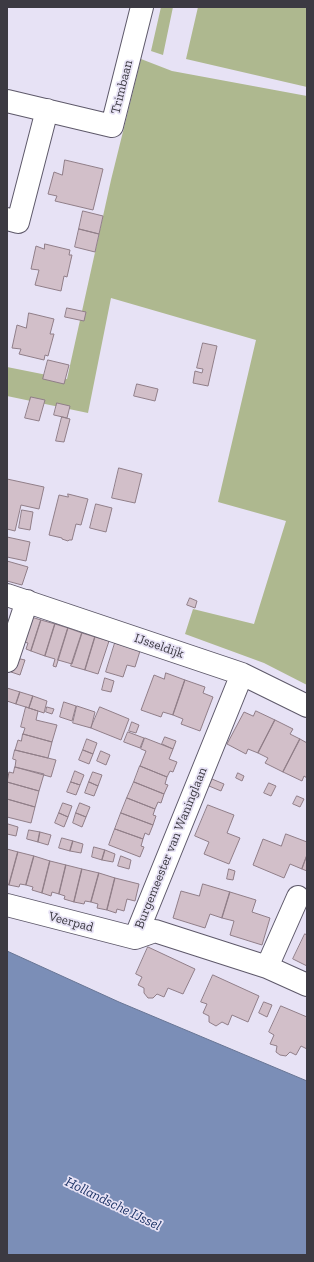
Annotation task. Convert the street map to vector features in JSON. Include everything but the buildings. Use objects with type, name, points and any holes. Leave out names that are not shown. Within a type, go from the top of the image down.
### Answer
[{"type":"street","name":"Trimbaan","points":[[7,101],[112,126],[142,7]]},
{"type":"street","points":[[7,219],[18,222],[47,110]]},
{"type":"street","points":[[7,661],[17,598]]},
{"type":"street","name":"IJsseldijk","points":[[17,598],[242,674],[307,706]]},
{"type":"street","name":"Burgemeester van Waninglaan","points":[[135,938],[242,674]]},
{"type":"street","points":[[267,967],[298,897]]},
{"type":"street","name":"Veerpad","points":[[7,905],[135,938]]},
{"type":"street","name":"Burgemeester van Waninglaan","points":[[135,938],[155,931],[267,967],[307,985]]},
{"type":"green space","points":[[161,7],[173,7],[163,55],[151,51]]},
{"type":"green space","points":[[198,7],[307,7],[307,87],[186,59]]},
{"type":"green space","points":[[141,59],[172,71],[307,96],[307,685],[264,663],[185,634],[193,609],[254,624],[286,521],[218,502],[256,340],[111,298],[88,413],[7,396],[7,367],[67,379],[111,180]]},
{"type":"water","name":"Hollandsche IJssel","points":[[7,951],[119,1002],[307,1081],[307,1255],[7,1255]]}]
